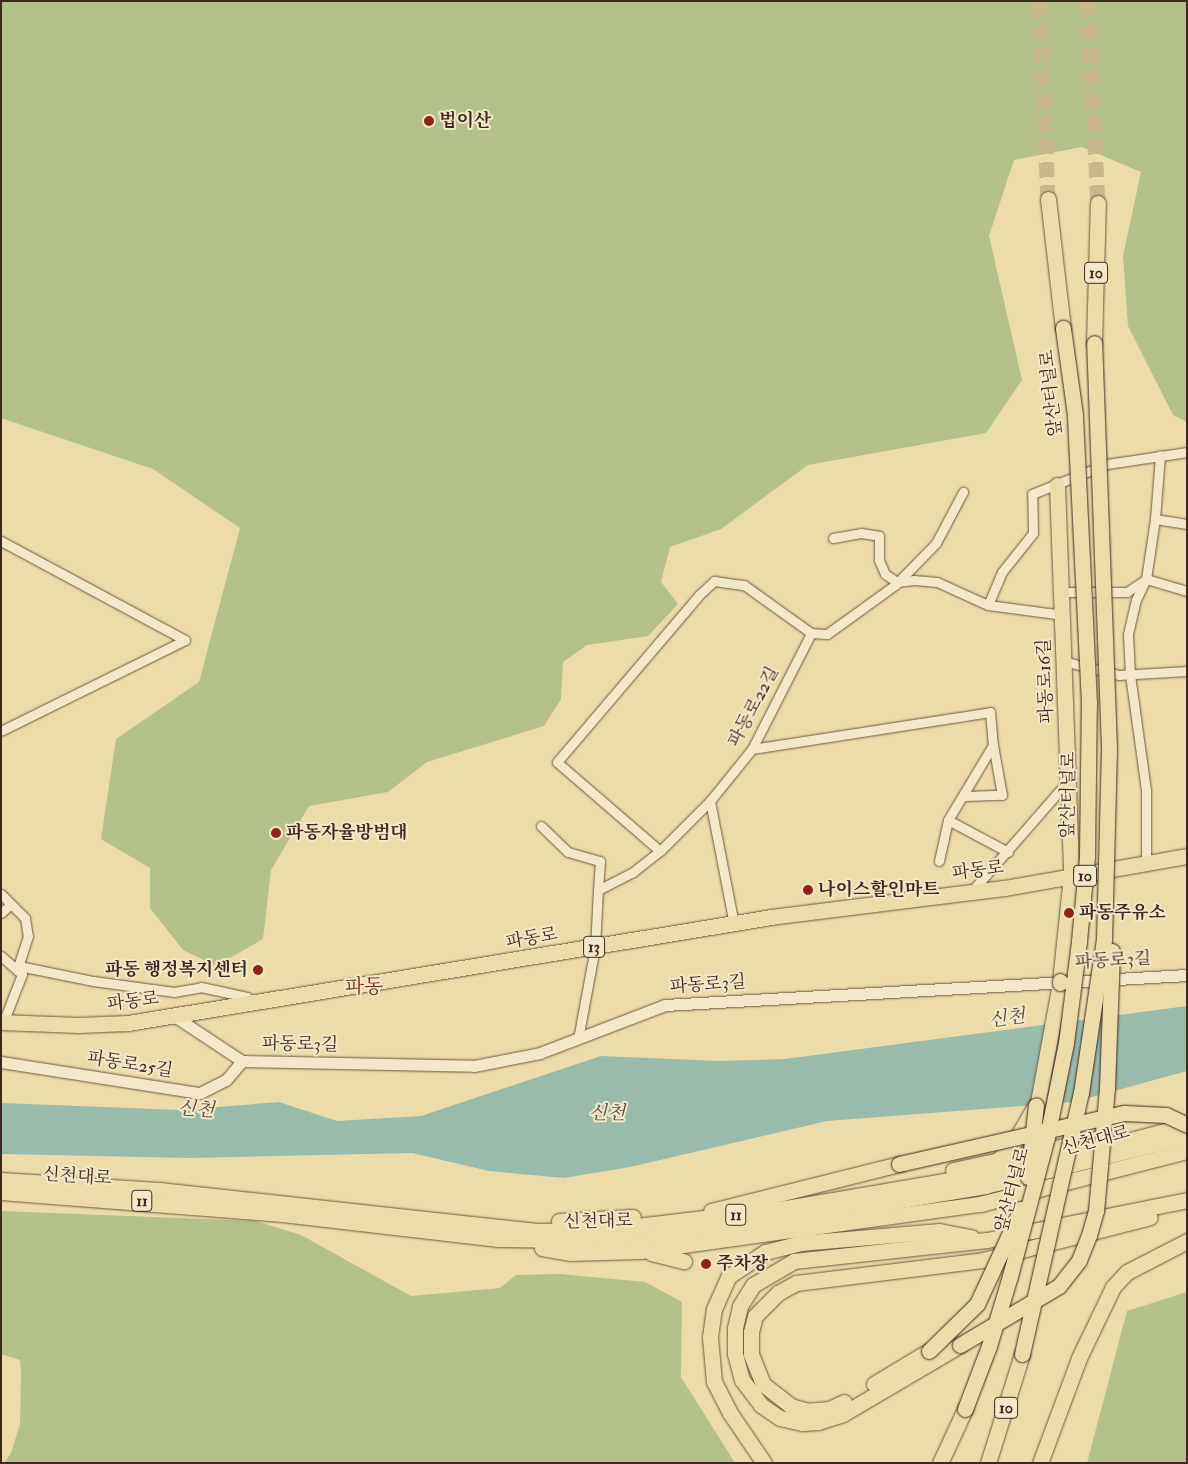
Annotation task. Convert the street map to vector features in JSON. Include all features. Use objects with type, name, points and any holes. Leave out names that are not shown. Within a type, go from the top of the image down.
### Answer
[{"type":"main road","name":"앞산터널로","points":[[940,1463],[989,1346],[1057,1091],[1073,996],[1087,856],[1090,787],[1080,494],[1075,415],[1048,199]]},
{"type":"main road","name":"10","points":[[988,1463],[1022,1354],[1086,1067],[1100,978],[1108,880],[1109,748],[1094,343],[1098,203]]},
{"type":"main road","name":"파동로16길","points":[[1057,485],[1062,615]]},
{"type":"main road","name":"파동로16길","points":[[1034,1111],[1060,983],[1071,876],[1063,663]]},
{"type":"main road","name":"파동로","points":[[2,1022],[78,1025],[128,1023],[734,924],[972,891],[1187,856]]},
{"type":"main road","points":[[1108,880],[1112,926],[1110,1051],[1096,1211],[1089,1235],[1079,1260],[1059,1286],[843,1414],[820,1422],[802,1423],[780,1418],[768,1410],[742,1380],[735,1354],[735,1328],[740,1306],[753,1285],[794,1260],[987,1240],[1187,1200]]},
{"type":"main road","points":[[1034,1111],[1032,1179],[977,1304],[929,1351],[828,1409],[808,1411],[791,1406],[763,1384],[751,1354],[750,1332],[755,1316],[762,1306],[796,1283],[983,1260],[1136,1219],[1187,1210]]},
{"type":"main road","points":[[1034,1111],[1039,1140],[1060,1147]]},
{"type":"main road","points":[[996,1161],[1012,1146],[1034,1111]]},
{"type":"main road","points":[[710,1212],[742,1201],[1124,1113],[1166,1115],[1187,1125]]},
{"type":"main road","name":"11","points":[[450,1222],[534,1222],[710,1212],[996,1161],[1060,1147],[1187,1113]]},
{"type":"main road","name":"신천대로","points":[[1,1192],[280,1208],[535,1231],[603,1230],[703,1219],[984,1174],[1070,1156],[1187,1125]]},
{"type":"main road","name":"신천대로","points":[[1,1180],[159,1190],[496,1239],[590,1242],[672,1236],[1032,1179],[1187,1136]]},
{"type":"main road","name":"11","points":[[496,1239],[570,1253],[640,1251],[980,1204],[1187,1151]]},
{"type":"main road","points":[[764,1463],[730,1413],[714,1382],[710,1337],[714,1309],[729,1276],[765,1252],[800,1243],[939,1231],[987,1240]]},
{"type":"main road","points":[[1040,1463],[1078,1358],[1099,1291],[1116,1271],[1131,1260],[1187,1232]]},
{"type":"main road","points":[[738,1250],[778,1233]]},
{"type":"main road","points":[[1078,1358],[1112,1287],[1126,1272],[1187,1241]]},
{"type":"main road","points":[[640,1251],[684,1261]]},
{"type":"street","points":[[988,605],[1002,572],[1033,533],[1032,494],[1107,464],[1187,452]]},
{"type":"street","points":[[1146,862],[1146,790],[1130,675],[1128,634],[1136,600],[1146,579],[1155,519],[1160,455]]},
{"type":"street","points":[[660,851],[557,762],[699,595],[714,582],[744,585],[811,633],[827,634],[897,582],[936,543],[963,492]]},
{"type":"street","points":[[1155,519],[1187,524]]},
{"type":"street","points":[[833,538],[861,533],[879,536],[880,560],[885,574],[897,582],[914,580],[937,582],[988,605],[1062,615]]},
{"type":"street","points":[[1,541],[185,640],[1,731]]},
{"type":"street","points":[[1146,579],[1127,592],[1062,592],[1063,663],[1130,675],[1187,670]]},
{"type":"street","points":[[1146,579],[1187,591]]},
{"type":"street","name":"파동로22길","points":[[598,890],[633,872],[660,851],[710,800],[752,749],[811,633]]},
{"type":"street","points":[[752,749],[990,712],[993,745],[1002,796],[964,796]]},
{"type":"street","points":[[939,861],[948,820],[993,745]]},
{"type":"street","points":[[972,891],[1008,852],[1068,780]]},
{"type":"street","points":[[710,800],[734,924]]},
{"type":"street","points":[[948,820],[1008,852]]},
{"type":"street","points":[[541,826],[568,852],[600,862],[595,947],[578,1039]]},
{"type":"street","points":[[1,894],[25,918],[28,936],[18,968]]},
{"type":"street","points":[[1,913],[11,904]]},
{"type":"street","points":[[1,956],[18,968],[22,974],[2,1022]]},
{"type":"street","points":[[18,968],[93,982],[174,992],[201,987],[247,997],[253,1003]]},
{"type":"street","name":"파동로3길","points":[[242,1061],[474,1066],[540,1053],[665,1005],[1187,975]]},
{"type":"street","points":[[174,1016],[242,1061]]},
{"type":"street","name":"파동로25길","points":[[1,1062],[200,1093],[226,1080],[242,1061]]},
{"type":"green space","points":[[1,1],[1187,1],[1187,422],[1173,415],[1128,326],[1123,256],[1141,172],[1082,147],[1014,160],[989,236],[1022,380],[986,433],[808,465],[721,529],[670,547],[661,582],[678,604],[648,636],[587,645],[563,662],[561,699],[544,726],[427,762],[388,792],[309,806],[271,870],[263,939],[216,966],[183,950],[150,908],[150,868],[101,839],[116,739],[199,682],[240,528],[153,469],[1,418]]},
{"type":"green space","points":[[1,1211],[256,1221],[301,1235],[411,1296],[500,1288],[516,1275],[560,1274],[645,1282],[682,1302],[681,1377],[735,1463],[4,1463],[11,1453],[20,1424],[21,1373],[20,1360],[1,1354]]},
{"type":"green space","points":[[1187,1292],[1187,1463],[1087,1463],[1127,1311]]},
{"type":"water","name":"신천","points":[[1187,1006],[1187,1071],[1074,1102],[827,1121],[630,1167],[564,1178],[489,1171],[412,1153],[189,1158],[1,1154],[1,1103],[181,1110],[279,1102],[337,1121],[421,1116],[601,1056],[719,1061],[785,1059]]},
{"type":"tunnel","points":[[1039,1],[1048,199]]},
{"type":"tunnel","points":[[1088,1],[1098,203]]},
{"type":"place","name":"법이산","points":[[429,121]]},
{"type":"place","name":"파동자율방범대","points":[[276,833]]},
{"type":"place","name":"나이스할인마트","points":[[808,890]]},
{"type":"place","name":"파동주유소","points":[[1069,913]]},
{"type":"place","name":"파동 행정복지센터","points":[[258,970]]},
{"type":"place","name":"주차장","points":[[706,1264]]},
{"type":"district","name":"파동","points":[[364,986]]}]
